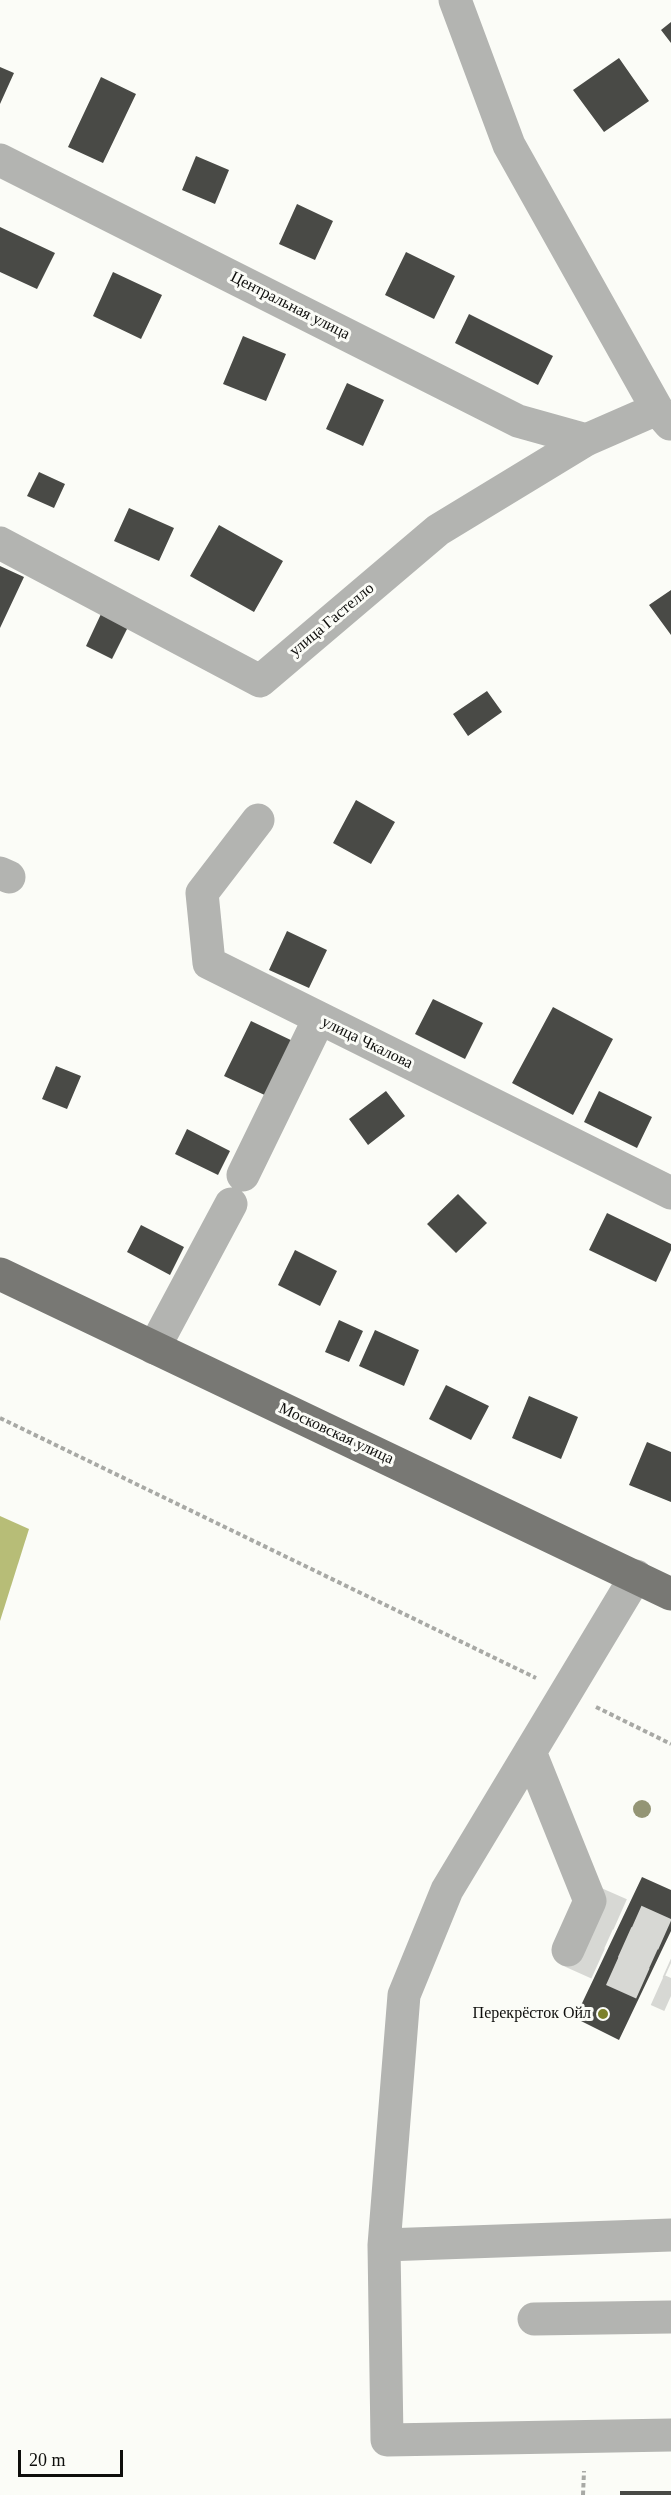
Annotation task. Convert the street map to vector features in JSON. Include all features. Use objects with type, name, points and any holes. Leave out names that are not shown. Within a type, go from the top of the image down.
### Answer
[{"type":"main road","name":"Московская улица","points":[[0,1274],[671,1594]]},
{"type":"street","points":[[455,0],[509,145],[664,417]]},
{"type":"street","name":"Центральная улица","points":[[0,160],[518,422],[586,440]]},
{"type":"street","name":"улица Гастелло","points":[[0,543],[260,681],[438,530],[586,440],[664,417]]},
{"type":"street","name":"улица Чкалова","points":[[258,820],[202,893],[209,963],[671,1193]]},
{"type":"street","points":[[153,1348],[237,1189],[319,1019]]},
{"type":"street","points":[[636,1576],[447,1890],[405,1995],[384,2245],[387,2440],[671,2435]]},
{"type":"street","points":[[530,1752],[591,1901],[568,1950]]},
{"type":"street","points":[[384,2245],[671,2235]]},
{"type":"street","points":[[534,2319],[671,2317]]},
{"type":"path","points":[[0,1418],[671,1744]]},
{"type":"green space","points":[[0,1516],[29,1529],[0,1621]]},
{"type":"building","points":[[671,22],[671,43],[661,30]]},
{"type":"building","points":[[619,58],[649,101],[604,132],[573,90]]},
{"type":"building","points":[[0,67],[14,73],[0,104]]},
{"type":"building","points":[[101,77],[136,94],[103,163],[68,147]]},
{"type":"building","points":[[196,156],[229,170],[215,204],[182,190]]},
{"type":"building","points":[[297,204],[333,221],[315,260],[279,244]]},
{"type":"building","points":[[0,227],[55,253],[37,289],[0,272]]},
{"type":"building","points":[[406,252],[455,276],[434,319],[385,295]]},
{"type":"building","points":[[113,272],[162,295],[141,339],[93,316]]},
{"type":"building","points":[[469,314],[553,356],[538,385],[455,343]]},
{"type":"building","points":[[243,336],[286,354],[266,401],[223,384]]},
{"type":"building","points":[[347,383],[384,400],[363,446],[326,429]]},
{"type":"building","points":[[39,472],[65,484],[54,508],[27,496]]},
{"type":"building","points":[[129,508],[174,528],[159,561],[114,541]]},
{"type":"building","points":[[219,525],[283,561],[254,612],[190,576]]},
{"type":"building","points":[[0,566],[24,577],[0,628]]},
{"type":"building","points":[[671,590],[671,635],[649,605]]},
{"type":"building","points":[[101,614],[128,627],[112,659],[86,646]]},
{"type":"building","points":[[487,691],[502,712],[468,736],[453,714]]},
{"type":"building","points":[[356,800],[395,822],[371,864],[333,843]]},
{"type":"building","points":[[287,931],[327,950],[309,988],[269,970]]},
{"type":"building","points":[[433,999],[483,1023],[465,1059],[415,1034]]},
{"type":"building","points":[[553,1007],[613,1039],[573,1115],[512,1083]]},
{"type":"building","points":[[251,1021],[297,1043],[271,1098],[224,1076]]},
{"type":"building","points":[[56,1066],[81,1076],[67,1109],[42,1099]]},
{"type":"building","points":[[386,1091],[405,1116],[368,1145],[349,1119]]},
{"type":"building","points":[[599,1091],[652,1117],[637,1148],[584,1122]]},
{"type":"building","points":[[187,1129],[230,1151],[218,1175],[175,1154]]},
{"type":"building","points":[[458,1194],[487,1223],[456,1253],[427,1224]]},
{"type":"building","points":[[607,1213],[671,1244],[671,1250],[656,1282],[589,1250]]},
{"type":"building","points":[[141,1225],[184,1247],[170,1275],[127,1252]]},
{"type":"building","points":[[295,1250],[337,1271],[320,1306],[278,1285]]},
{"type":"building","points":[[339,1320],[363,1331],[349,1362],[325,1352]]},
{"type":"building","points":[[375,1330],[419,1350],[404,1386],[359,1366]]},
{"type":"building","points":[[446,1385],[489,1406],[471,1440],[429,1419]]},
{"type":"building","points":[[529,1396],[578,1417],[561,1459],[512,1438]]},
{"type":"building","points":[[647,1442],[671,1452],[671,1502],[629,1485]]},
{"type":"building","points":[[642,1877],[671,1890],[671,1931],[619,2040],[575,2018]]},
{"type":"building","points":[[620,2491],[671,2491],[671,2495],[620,2495]]},
{"type":"tunnel","points":[[590,1901],[671,1937]]},
{"type":"tunnel","points":[[580,1922],[671,1963]]},
{"type":"tunnel","points":[[568,1950],[671,1996]]},
{"type":"place","name":"Перекрёсток Ойл","points":[[603,2014]]}]
